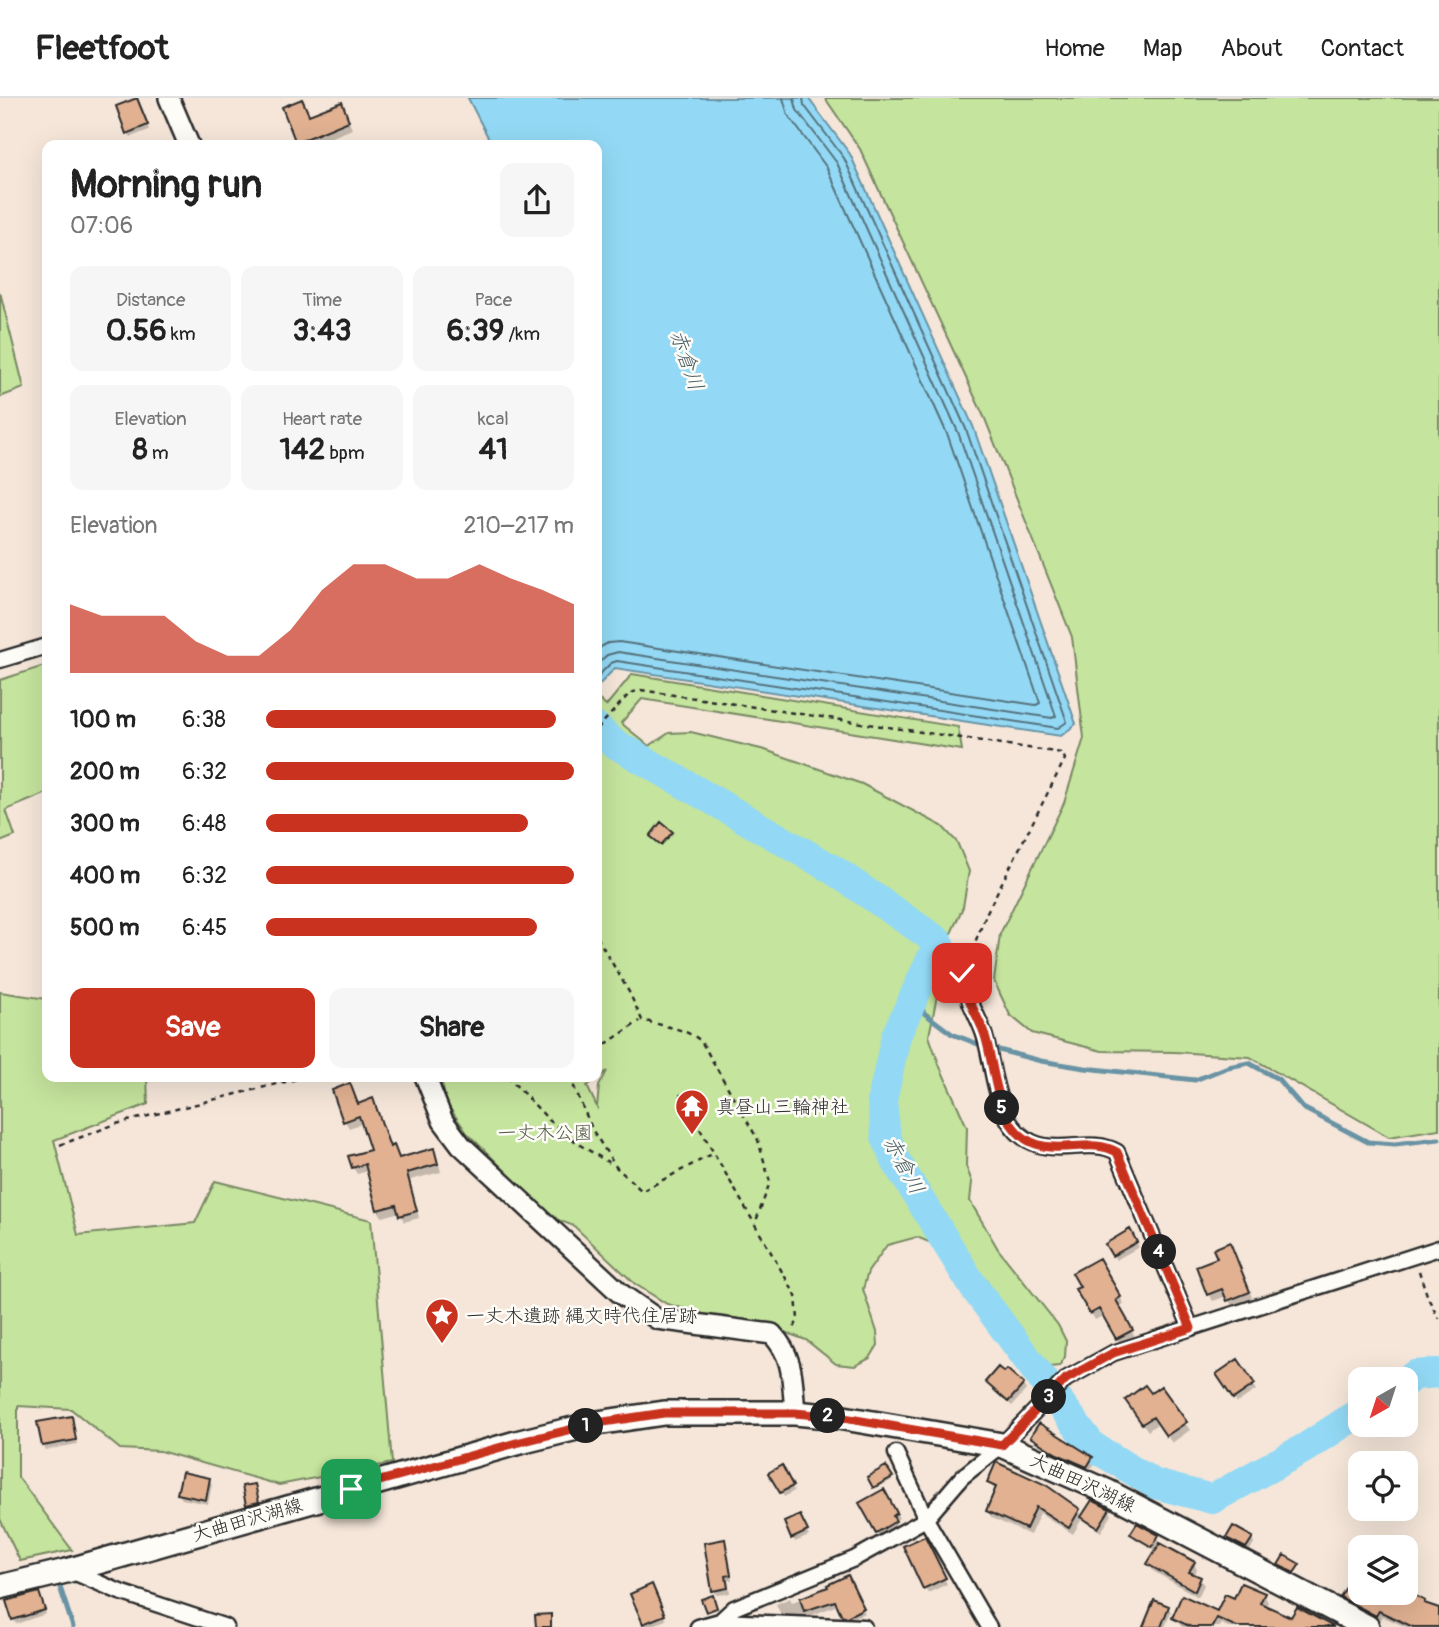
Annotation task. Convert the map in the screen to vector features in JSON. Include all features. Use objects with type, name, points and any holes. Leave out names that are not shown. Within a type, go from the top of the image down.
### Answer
[{"type":"main road","name":"大曲田沢湖線","points":[[0,1587],[70,1570],[503,1446],[597,1423],[664,1413],[795,1413],[838,1417],[1002,1445],[1106,1491],[1367,1627]]},
{"type":"street","points":[[169,98],[187,140]]},
{"type":"street","points":[[0,660],[42,647]]},
{"type":"street","points":[[970,1001],[985,1037],[1001,1105],[1011,1126],[1027,1141],[1046,1146],[1106,1146],[1117,1152],[1191,1328]]},
{"type":"street","points":[[427,1082],[443,1121],[461,1145],[621,1294],[657,1319],[772,1334],[783,1346],[790,1360],[795,1413]]},
{"type":"street","points":[[720,1621],[734,1608],[854,1559],[926,1519],[962,1477],[1002,1445],[1066,1379],[1113,1353],[1439,1248]]},
{"type":"street","points":[[896,1453],[926,1519],[989,1627]]},
{"type":"street","points":[[70,1570],[120,1592],[226,1627]]},
{"type":"street","points":[[698,1627],[720,1621],[864,1627]]},
{"type":"path","points":[[602,723],[630,693],[641,690],[1062,753],[1065,759],[987,912],[962,973],[970,1001]]},
{"type":"path","points":[[602,946],[642,1020],[673,1030],[689,1031],[701,1041],[758,1140],[769,1182],[755,1224]]},
{"type":"path","points":[[602,1047],[642,1020]]},
{"type":"path","points":[[60,1145],[116,1124],[285,1082]]},
{"type":"path","points":[[513,1082],[549,1121],[580,1145],[616,1167],[642,1192],[714,1153]]},
{"type":"path","points":[[575,1082],[574,1087],[593,1131],[616,1167]]},
{"type":"path","points":[[680,1094],[796,1296],[798,1319],[783,1346]]},
{"type":"path","points":[[1414,1256],[1428,1298],[1439,1319]]},
{"type":"green space","points":[[825,98],[1439,98],[1439,1129],[1389,1137],[1250,1057],[1102,1051],[1032,1033],[1010,1015],[994,981],[1000,934],[1064,803],[1084,738],[1072,637],[985,419],[860,149]]},
{"type":"green space","points":[[0,292],[24,388],[0,397]]},
{"type":"green space","points":[[42,667],[42,795],[6,810],[15,836],[0,842],[0,680]]},
{"type":"green space","name":"一丈木公園","points":[[632,674],[958,727],[962,750],[642,699],[621,723],[649,746],[669,733],[691,732],[765,750],[862,784],[942,826],[957,842],[969,871],[963,907],[948,940],[929,1036],[967,1127],[966,1166],[972,1182],[970,1201],[998,1249],[1058,1325],[1066,1341],[1065,1357],[1059,1366],[1049,1367],[1035,1357],[986,1280],[960,1255],[917,1237],[887,1245],[868,1272],[863,1289],[877,1332],[878,1345],[870,1358],[855,1366],[836,1364],[806,1340],[754,1321],[707,1315],[667,1304],[635,1284],[574,1226],[553,1218],[467,1133],[447,1104],[442,1082],[592,1082],[587,1086],[597,1107],[599,1086],[607,1071],[602,1075],[602,702],[606,706]]},
{"type":"green space","points":[[0,992],[42,998],[42,1082],[147,1082],[148,1104],[54,1140],[78,1235],[195,1223],[215,1181],[371,1220],[392,1463],[279,1485],[160,1451],[120,1449],[71,1409],[18,1406],[18,1477],[72,1550],[20,1561],[0,1519]]},
{"type":"water","points":[[468,98],[808,98],[850,154],[973,426],[1076,724],[1061,736],[615,668],[602,682],[602,140],[489,140]]},
{"type":"building","points":[[137,98],[148,125],[126,134],[116,106]]},
{"type":"building","points":[[302,99],[309,115],[342,102],[349,121],[303,140],[295,140],[282,107]]},
{"type":"building","points":[[661,822],[673,832],[661,845],[650,836]]},
{"type":"building","points":[[350,1083],[358,1104],[373,1098],[390,1147],[394,1145],[399,1158],[434,1148],[438,1164],[407,1173],[417,1211],[399,1216],[396,1205],[377,1210],[365,1164],[352,1168],[348,1156],[370,1150],[359,1116],[343,1122],[332,1090]]},
{"type":"building","points":[[1130,1229],[1137,1242],[1112,1256],[1105,1244]]},
{"type":"building","points":[[1230,1242],[1250,1292],[1227,1301],[1222,1289],[1207,1295],[1196,1266],[1217,1258],[1213,1249]]},
{"type":"building","points":[[1099,1258],[1121,1297],[1116,1300],[1133,1330],[1116,1339],[1099,1309],[1090,1314],[1075,1289],[1080,1287],[1072,1273]]},
{"type":"building","points":[[1238,1359],[1255,1384],[1233,1399],[1216,1374]]},
{"type":"building","points":[[998,1367],[1004,1372],[1007,1369],[1024,1384],[1008,1402],[985,1382]]},
{"type":"building","points":[[1145,1385],[1151,1393],[1161,1386],[1187,1422],[1166,1436],[1153,1417],[1142,1424],[1125,1400]]},
{"type":"building","points":[[72,1416],[76,1440],[42,1446],[37,1422]]},
{"type":"building","points":[[1039,1423],[1093,1457],[1087,1467],[1057,1454],[1030,1437]]},
{"type":"building","points":[[996,1462],[1046,1485],[1080,1509],[1069,1528],[1036,1507],[1026,1529],[986,1511],[996,1487],[987,1483]]},
{"type":"building","points":[[782,1465],[793,1486],[780,1493],[768,1473]]},
{"type":"building","points":[[886,1466],[893,1477],[873,1488],[867,1477]]},
{"type":"building","points":[[182,1472],[210,1478],[206,1500],[177,1494]]},
{"type":"building","points":[[255,1484],[259,1502],[246,1505],[242,1486]]},
{"type":"building","points":[[884,1489],[897,1513],[893,1516],[896,1521],[876,1533],[859,1503]]},
{"type":"building","points":[[1092,1500],[1110,1509],[1098,1528],[1081,1517]]},
{"type":"building","points":[[800,1515],[808,1531],[791,1539],[784,1522]]},
{"type":"building","points":[[1137,1523],[1159,1535],[1152,1547],[1130,1534]]},
{"type":"building","points":[[1233,1526],[1253,1537],[1246,1548],[1226,1538]]},
{"type":"building","points":[[925,1536],[946,1578],[923,1589],[903,1546]]},
{"type":"building","points":[[725,1539],[731,1575],[726,1576],[728,1588],[712,1591],[704,1543]]},
{"type":"building","points":[[1160,1543],[1195,1562],[1189,1572],[1201,1577],[1195,1591],[1147,1564]]},
{"type":"building","points":[[1284,1555],[1300,1564],[1294,1573],[1278,1565]]},
{"type":"building","points":[[848,1575],[864,1608],[847,1617],[842,1616],[835,1601],[804,1611],[800,1598],[828,1587],[827,1585]]},
{"type":"building","points":[[1241,1583],[1265,1593],[1260,1603],[1291,1617],[1297,1607],[1334,1627],[1237,1627],[1217,1618],[1212,1627],[1191,1627],[1172,1618],[1182,1595],[1217,1611],[1225,1594],[1234,1598]]},
{"type":"building","points":[[652,1584],[665,1615],[643,1624],[630,1594]]},
{"type":"building","points":[[1348,1584],[1348,1601],[1340,1597]]},
{"type":"building","points":[[39,1592],[45,1610],[12,1620],[6,1601]]},
{"type":"building","points":[[713,1595],[717,1608],[706,1612],[701,1599]]},
{"type":"building","points":[[1418,1597],[1425,1601],[1424,1603],[1439,1608],[1439,1627],[1413,1627],[1379,1611],[1376,1616],[1355,1605],[1418,1605]]},
{"type":"building","points":[[1154,1600],[1169,1606],[1161,1627],[1143,1627]]},
{"type":"building","points":[[551,1614],[551,1627],[536,1627],[535,1615]]},
{"type":"waterway","name":"赤倉川","points":[[602,733],[612,742],[832,869],[939,942],[896,1036],[882,1101],[886,1137],[896,1161],[973,1286],[1092,1446],[1155,1484],[1212,1499],[1305,1448],[1348,1420]]},
{"type":"waterway","points":[[915,991],[924,1013],[952,1034],[983,1046]]},
{"type":"waterway","points":[[995,1049],[1041,1061],[1085,1068],[1195,1080],[1228,1067],[1249,1063],[1278,1079],[1303,1108],[1368,1142],[1395,1144],[1439,1139]]},
{"type":"waterway","name":"赤倉川","points":[[1418,1375],[1439,1373]]},
{"type":"waterway","points":[[60,1587],[73,1627]]},
{"type":"place","name":"真昼山三輪神社","points":[[692,1136]]},
{"type":"place","name":"一丈木遺跡 縄文時代住居跡","points":[[442,1345]]},
{"type":"route","points":[[351,1489],[597,1423],[664,1413],[795,1413],[838,1417],[1002,1445],[1066,1379],[1113,1353],[1191,1328],[1117,1152],[1106,1146],[1046,1146],[1027,1141],[1011,1126],[1001,1105],[985,1037],[962,973]]}]
